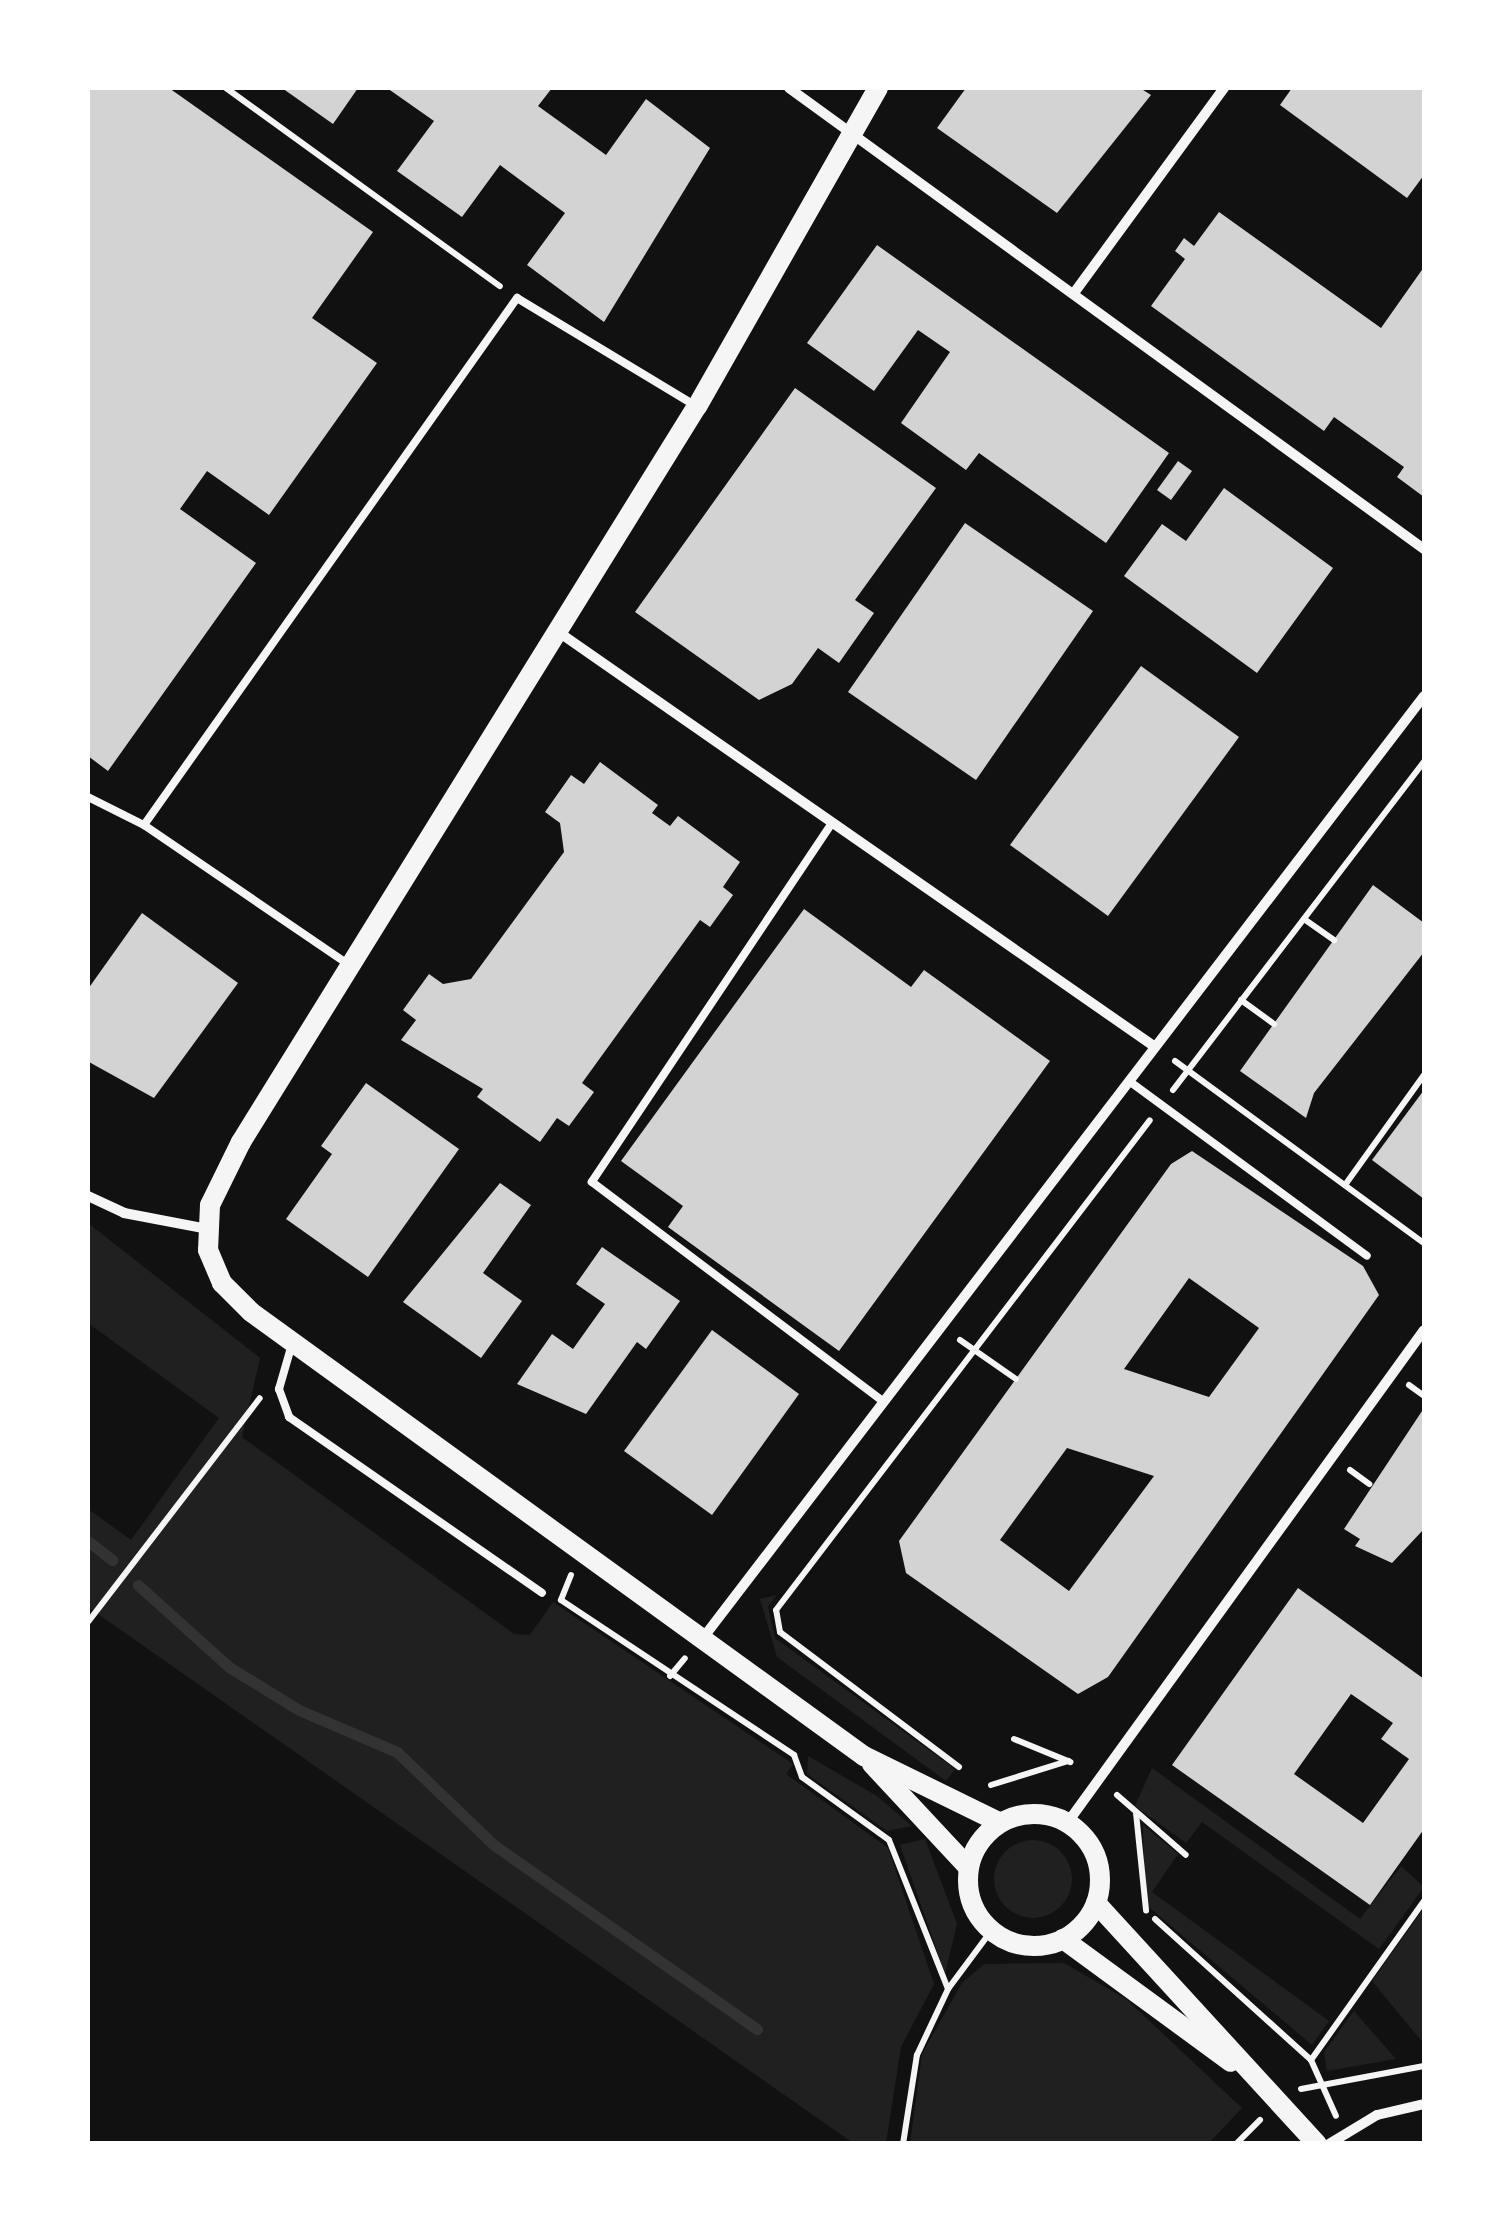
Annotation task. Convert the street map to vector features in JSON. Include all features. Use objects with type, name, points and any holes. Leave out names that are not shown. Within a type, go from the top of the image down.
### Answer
[{"type":"main road","points":[[878,88],[697,406],[349,965],[217,1186],[208,1228],[222,1283],[292,1342],[864,1756],[999,1822]]},
{"type":"main road","points":[[864,1756],[968,1867],[972,1902],[991,1930],[1026,1946],[1063,1939],[1096,1903],[1097,1857],[1068,1822],[1022,1814],[999,1822],[968,1867]]},
{"type":"main road","points":[[1096,1903],[1242,2069],[1316,2144]]},
{"type":"main road","points":[[1063,1939],[1242,2069]]},
{"type":"street","points":[[790,88],[1424,549]]},
{"type":"street","points":[[1074,293],[1224,88]]},
{"type":"street","points":[[557,631],[1155,1047]]},
{"type":"street","points":[[703,1638],[1424,696]]},
{"type":"street","points":[[88,1196],[124,1213],[208,1228]]},
{"type":"street","points":[[1068,1822],[1424,1330]]},
{"type":"street","points":[[1329,2144],[1347,2129],[1424,2104]]},
{"type":"lane","points":[[144,825],[516,298],[697,406]]},
{"type":"lane","points":[[88,797],[144,825],[349,965]]},
{"type":"lane","points":[[832,823],[592,1182],[884,1402]]},
{"type":"lane","points":[[1129,1081],[1367,1256]]},
{"type":"lane","points":[[292,1342],[278,1389],[289,1417],[542,1593]]},
{"type":"path","points":[[226,88],[516,298]]},
{"type":"path","points":[[964,1771],[780,1632],[776,1610],[1423,768]]},
{"type":"path","points":[[1304,919],[1334,940]]},
{"type":"path","points":[[1241,1000],[1274,1024]]},
{"type":"path","points":[[1155,1047],[1424,1243]]},
{"type":"path","points":[[1345,1185],[1424,1074]]},
{"type":"path","points":[[941,1326],[1016,1379]]},
{"type":"path","points":[[88,1622],[223,1438],[278,1389]]},
{"type":"path","points":[[581,1549],[561,1600],[794,1754],[802,1776],[890,1840],[948,1988]]},
{"type":"path","points":[[978,1778],[992,1785],[1068,1761]]},
{"type":"path","points":[[1136,1813],[1145,1909],[1311,2060],[1315,2081],[1347,2129]]},
{"type":"path","points":[[1311,2060],[1424,1901]]},
{"type":"path","points":[[903,2144],[907,2083],[948,1988],[991,1930]]},
{"type":"path","points":[[1236,2144],[1276,2103],[1315,2081],[1424,2066]]},
{"type":"shaded area","points":[[88,1223],[260,1358],[242,1437],[514,1634],[530,1635],[553,1602],[793,1764],[786,1774],[888,1848],[934,1984],[901,2047],[886,2143],[853,2143],[88,1607],[88,1509],[131,1540],[219,1418],[88,1323]]},
{"type":"shaded area","points":[[777,1595],[768,1606],[775,1638],[955,1769],[946,1781],[777,1657],[760,1599]]},
{"type":"shaded area","points":[[808,1756],[877,1796],[912,1826],[887,1831],[807,1774]]},
{"type":"shaded area","points":[[1152,1768],[1360,1919],[1401,1866],[1424,1887],[1379,1949],[1202,1822],[1186,1843],[1135,1806]]},
{"type":"shaded area","points":[[1143,1825],[1178,1854],[1152,1892],[1329,2021],[1312,2045],[1145,1904]]},
{"type":"shaded area","points":[[925,1839],[957,1924],[945,1974],[900,1845]]},
{"type":"shaded area","points":[[1033,1840],[1048,1843],[1060,1852],[1069,1864],[1069,1894],[1060,1906],[1048,1915],[1033,1918],[1018,1915],[1006,1906],[997,1894],[994,1879],[997,1864],[1006,1852],[1018,1843]]},
{"type":"shaded area","points":[[1424,1908],[1424,2044],[1372,1981]]},
{"type":"shaded area","points":[[1064,1963],[1126,1999],[1242,2108],[1209,2143],[910,2144],[922,2054],[962,1983],[984,1964]]},
{"type":"shaded area","points":[[1354,2011],[1396,2059],[1327,2071],[1324,2052]]},
{"type":"building","points":[[88,88],[169,88],[373,232],[312,318],[377,363],[269,515],[207,471],[180,509],[256,563],[108,771],[88,756]]},
{"type":"building","points":[[282,88],[358,88],[333,124]]},
{"type":"building","points":[[387,88],[552,88],[538,106],[606,155],[646,99],[710,148],[604,322],[527,265],[565,213],[500,165],[462,217],[397,171],[434,121]]},
{"type":"building","points":[[966,88],[1140,88],[1151,95],[1057,213],[937,128]]},
{"type":"building","points":[[1292,88],[1424,88],[1424,175],[1407,198],[1280,105]]},
{"type":"building","points":[[1219,212],[1381,328],[1424,267],[1424,497],[1397,477],[1404,467],[1334,417],[1324,431],[1151,306],[1185,259],[1175,251],[1184,238],[1194,246]]},
{"type":"building","points":[[877,245],[1169,453],[1106,543],[979,453],[966,470],[901,423],[950,352],[918,330],[874,391],[807,343]]},
{"type":"building","points":[[795,388],[936,488],[855,600],[874,613],[839,663],[818,648],[792,684],[759,700],[635,612]]},
{"type":"building","points":[[1178,461],[1192,471],[1171,500],[1157,490]]},
{"type":"building","points":[[1224,488],[1333,568],[1257,673],[1124,576],[1162,524],[1186,541]]},
{"type":"building","points":[[965,523],[1093,611],[976,780],[848,692]]},
{"type":"building","points":[[1141,666],[1239,737],[1108,916],[1010,845]]},
{"type":"building","points":[[600,762],[658,805],[652,813],[670,826],[678,816],[740,862],[723,887],[733,895],[710,927],[700,920],[582,1083],[594,1092],[569,1126],[557,1118],[540,1142],[477,1097],[483,1089],[401,1040],[416,1020],[403,1010],[429,974],[443,984],[471,979],[564,852],[560,823],[545,812],[571,775],[584,784]]},
{"type":"building","points":[[1373,885],[1424,923],[1424,952],[1314,1093],[1306,1118],[1240,1071]]},
{"type":"building","points":[[804,909],[911,987],[924,970],[1050,1061],[839,1351],[668,1227],[683,1206],[621,1161]]},
{"type":"building","points":[[142,913],[238,983],[154,1098],[89,1062],[88,1049],[88,989]]},
{"type":"building","points":[[366,1083],[459,1149],[368,1277],[286,1219],[332,1154],[321,1146]]},
{"type":"building","points":[[1424,1090],[1424,1199],[1372,1160]]},
{"type":"building","points":[[1192,1151],[1363,1266],[1379,1295],[1108,1677],[1078,1694],[906,1573],[899,1541],[1171,1164]],"holes":[[[1189,1278],[1259,1328],[1209,1397],[1124,1369]],[[1067,1448],[1154,1476],[1069,1591],[1000,1540]]]},
{"type":"building","points":[[500,1183],[531,1205],[483,1273],[522,1301],[481,1358],[403,1302]]},
{"type":"building","points":[[602,1247],[680,1301],[646,1349],[637,1342],[586,1414],[517,1384],[552,1334],[573,1349],[605,1304],[576,1284]]},
{"type":"building","points":[[712,1330],[799,1394],[712,1515],[624,1451]]},
{"type":"building","points":[[1424,1408],[1424,1529],[1392,1563],[1355,1546],[1360,1539],[1344,1529]]},
{"type":"building","points":[[1298,1588],[1424,1679],[1424,1829],[1370,1905],[1172,1765]],"holes":[[[1351,1694],[1393,1723],[1381,1739],[1409,1759],[1363,1823],[1294,1774]]]},
{"type":"waterway","points":[[88,1541],[112,1560]]},
{"type":"waterway","points":[[138,1585],[229,1667],[299,1710],[397,1752],[494,1845],[757,2029]]}]
